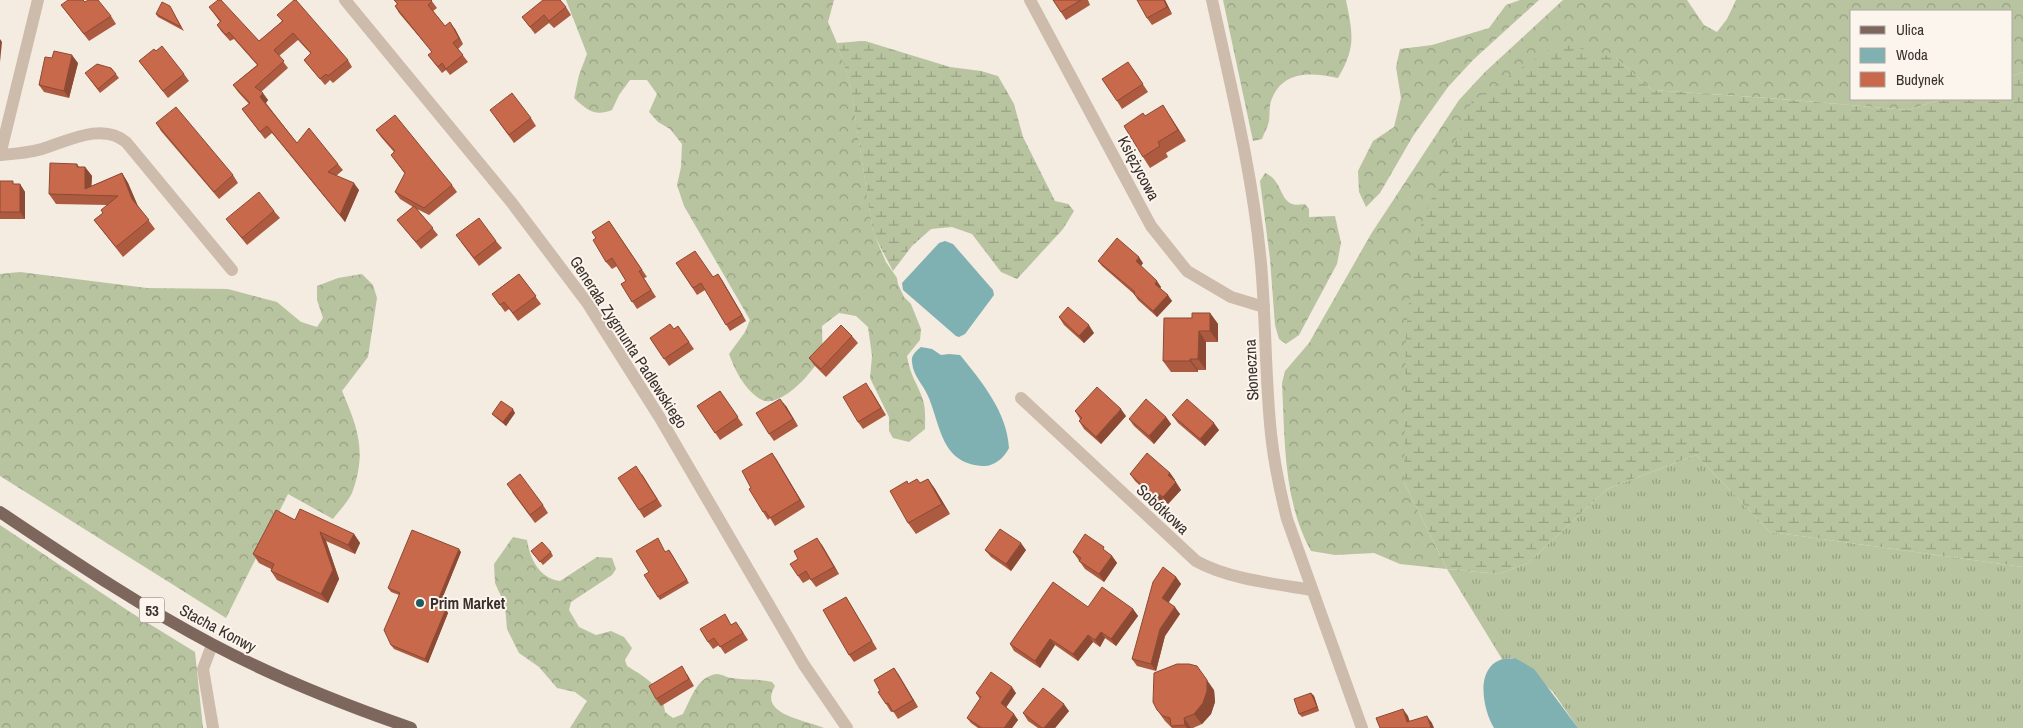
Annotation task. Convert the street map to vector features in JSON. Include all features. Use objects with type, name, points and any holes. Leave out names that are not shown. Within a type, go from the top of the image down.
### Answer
[{"type":"main road","name":"Stacha Konwy","points":[[0,512],[136,600],[212,644],[312,692],[410,728]]},
{"type":"street","points":[[38,0],[0,155],[27,153],[93,133],[111,133],[120,137],[232,270]]},
{"type":"street","name":"Generała Zygmunta Padlewskiego","points":[[345,0],[512,202],[583,297],[660,418],[804,665],[848,728]]},
{"type":"street","name":"Księżycowa","points":[[1030,0],[1151,226],[1187,271],[1231,297],[1264,307]]},
{"type":"street","name":"Słoneczna","points":[[1212,0],[1248,176],[1259,248],[1271,433],[1278,485],[1287,519],[1362,728]]},
{"type":"street","name":"Sobótkowa","points":[[1021,398],[1196,561],[1239,576],[1312,590]]},
{"type":"street","points":[[212,644],[203,669],[213,728]]},
{"type":"green space","points":[[566,0],[834,0],[828,22],[850,82],[873,232],[886,262],[897,278],[904,297],[911,304],[921,329],[920,340],[907,356],[911,373],[923,401],[925,429],[909,442],[893,438],[889,431],[889,417],[870,378],[872,356],[868,327],[856,316],[839,313],[822,326],[822,353],[819,360],[797,386],[779,399],[762,400],[746,386],[729,354],[745,332],[750,320],[684,206],[677,185],[681,167],[682,144],[670,129],[658,122],[649,112],[657,94],[647,80],[630,80],[619,95],[612,110],[606,112],[592,111],[574,98],[579,75],[587,54]]},
{"type":"green space","points":[[1223,0],[1346,0],[1351,40],[1348,58],[1338,78],[1308,74],[1282,83],[1271,101],[1268,123],[1262,139],[1253,141]]},
{"type":"green space","points":[[1520,0],[1539,0],[1473,60],[1448,87],[1413,136],[1380,193],[1366,207],[1359,192],[1358,171],[1373,141],[1394,127],[1401,98],[1396,67],[1400,49],[1432,45],[1489,28],[1506,5]]},
{"type":"green space","points":[[1563,0],[1687,0],[1704,25],[1717,32],[1727,19],[1736,0],[2023,0],[2023,72],[2013,76],[2013,10],[1850,10],[1850,100],[1939,100],[1908,110],[1652,90],[1616,58],[1404,482],[1447,569],[1400,564],[1374,553],[1335,555],[1311,551],[1295,512],[1290,491],[1285,448],[1282,383],[1285,371],[1309,343],[1371,234],[1459,100],[1485,72]]},
{"type":"green space","points":[[865,41],[950,67],[981,71],[998,76],[1014,104],[1023,137],[1055,201],[1068,204],[1074,211],[1063,229],[1017,279],[1001,272],[972,234],[952,227],[931,229],[912,246],[893,271],[873,233],[850,83],[837,43]]},
{"type":"green space","points":[[1559,43],[1616,58],[1652,90],[1908,110],[1939,100],[2013,100],[2013,76],[2023,72],[2023,567],[1770,532],[1696,455],[1607,489],[1528,563],[1499,574],[1447,569],[1404,482],[1406,330],[1417,234],[1472,101]]},
{"type":"green space","points":[[1265,173],[1272,177],[1290,203],[1296,205],[1305,204],[1309,209],[1309,217],[1335,216],[1341,243],[1337,264],[1299,335],[1286,344],[1279,339],[1275,325],[1270,259],[1260,181]]},
{"type":"green space","points":[[20,272],[147,288],[228,289],[277,302],[301,322],[317,327],[323,318],[317,300],[317,286],[338,278],[362,274],[373,285],[377,298],[368,357],[342,391],[359,441],[359,465],[352,493],[333,519],[288,494],[226,618],[0,476],[0,274]]},
{"type":"green space","points":[[1696,455],[1770,532],[2023,567],[2023,728],[1578,728],[1553,692],[1515,658],[1502,659],[1447,569],[1499,574],[1528,563],[1607,489]]},
{"type":"green space","points":[[0,525],[130,612],[195,652],[203,728],[0,728]]},
{"type":"green space","points":[[513,537],[527,540],[533,561],[541,572],[560,581],[597,557],[612,558],[616,569],[612,575],[571,602],[569,610],[579,627],[596,635],[611,631],[624,637],[632,648],[625,660],[627,666],[653,684],[661,696],[665,712],[673,718],[683,714],[692,695],[704,679],[717,674],[730,678],[772,682],[775,686],[771,696],[773,704],[778,710],[796,719],[824,728],[570,728],[587,701],[575,692],[557,688],[539,667],[519,653],[507,629],[505,605],[495,583],[494,564]]},
{"type":"water","points":[[945,241],[953,244],[993,290],[994,295],[965,334],[959,337],[903,290],[902,283],[939,243]]},
{"type":"water","points":[[921,347],[932,349],[941,355],[960,355],[985,387],[1004,422],[1007,435],[1009,448],[998,461],[986,466],[968,463],[958,458],[950,450],[944,441],[928,396],[913,367],[913,355]]},
{"type":"water","points":[[1515,658],[1534,669],[1578,728],[1494,728],[1484,700],[1485,680],[1488,671],[1494,664],[1503,659]]},
{"type":"building","points":[[68,0],[83,0],[85,2],[88,0],[98,0],[111,16],[84,34],[61,5]]},
{"type":"building","points":[[218,0],[221,0],[259,41],[283,21],[277,15],[296,0],[348,60],[328,76],[326,74],[320,79],[304,60],[311,53],[293,33],[274,50],[284,61],[255,87],[263,93],[260,97],[297,143],[309,128],[338,164],[328,172],[354,183],[340,215],[267,126],[260,132],[242,109],[250,103],[233,85],[258,65],[229,32],[226,35],[217,25],[221,21],[209,7]]},
{"type":"building","points":[[394,0],[431,0],[428,5],[445,26],[450,22],[459,38],[453,43],[463,55],[446,69],[442,63],[438,67],[428,55],[432,52],[395,6],[398,4]]},
{"type":"building","points":[[543,0],[560,0],[566,7],[549,21],[544,15],[530,27],[522,17]]},
{"type":"building","points":[[1053,0],[1081,0],[1061,12]]},
{"type":"building","points":[[1137,0],[1164,0],[1167,7],[1147,18]]},
{"type":"building","points":[[162,2],[170,6],[181,27],[156,14]]},
{"type":"building","points":[[162,46],[184,74],[163,91],[139,61],[154,49],[156,51]]},
{"type":"building","points":[[54,51],[72,55],[64,91],[39,85],[45,57],[52,58]]},
{"type":"building","points":[[1128,62],[1143,84],[1117,101],[1102,79]]},
{"type":"building","points":[[97,64],[111,68],[116,74],[98,89],[85,73]]},
{"type":"building","points":[[512,93],[531,118],[509,135],[490,110]]},
{"type":"building","points":[[1163,105],[1178,130],[1158,142],[1160,146],[1143,157],[1124,126],[1143,113],[1145,116]]},
{"type":"building","points":[[176,107],[233,175],[214,192],[156,123]]},
{"type":"building","points":[[395,115],[452,185],[424,208],[395,192],[405,173],[391,155],[395,151],[376,130]]},
{"type":"building","points":[[50,163],[77,164],[77,167],[85,167],[85,189],[122,173],[132,199],[149,220],[116,247],[94,220],[103,213],[101,210],[118,196],[49,194]]},
{"type":"building","points":[[0,181],[13,181],[13,184],[20,184],[20,212],[0,212]]},
{"type":"building","points":[[259,192],[274,211],[242,238],[226,219]]},
{"type":"building","points":[[414,206],[433,228],[416,242],[397,220]]},
{"type":"building","points":[[479,218],[496,241],[474,258],[456,235]]},
{"type":"building","points":[[609,221],[642,270],[639,271],[651,290],[632,302],[621,284],[626,281],[612,258],[606,262],[593,240],[596,238],[592,232]]},
{"type":"building","points":[[1117,238],[1139,257],[1136,261],[1157,281],[1155,284],[1168,295],[1153,311],[1134,294],[1135,292],[1098,261]]},
{"type":"building","points":[[695,251],[713,277],[718,274],[742,315],[726,325],[701,283],[693,288],[676,263]]},
{"type":"building","points":[[519,274],[536,296],[513,313],[504,302],[500,305],[492,294]]},
{"type":"building","points":[[1068,307],[1089,325],[1079,336],[1059,317]]},
{"type":"building","points":[[1192,313],[1210,313],[1210,331],[1199,331],[1198,359],[1190,359],[1190,361],[1163,361],[1164,318],[1192,318]]},
{"type":"building","points":[[670,324],[674,329],[678,326],[689,342],[664,359],[650,338]]},
{"type":"building","points":[[841,325],[852,336],[821,369],[809,358]]},
{"type":"building","points":[[866,383],[881,408],[858,422],[843,397]]},
{"type":"building","points":[[1097,387],[1121,409],[1096,437],[1079,421],[1082,418],[1075,411]]},
{"type":"building","points":[[720,391],[738,417],[715,433],[697,406]]},
{"type":"building","points":[[780,399],[793,419],[769,434],[756,413]]},
{"type":"building","points":[[1146,399],[1166,417],[1149,436],[1129,419]]},
{"type":"building","points":[[1187,399],[1214,423],[1200,439],[1172,415]]},
{"type":"building","points":[[501,401],[513,409],[503,422],[492,414]]},
{"type":"building","points":[[772,453],[800,500],[770,518],[765,511],[763,512],[749,489],[751,488],[742,471]]},
{"type":"building","points":[[1147,453],[1170,473],[1168,475],[1176,482],[1163,497],[1159,494],[1155,498],[1130,474]]},
{"type":"building","points":[[636,466],[657,499],[639,510],[618,478]]},
{"type":"building","points":[[520,474],[543,505],[530,515],[507,484]]},
{"type":"building","points":[[917,479],[920,483],[928,479],[942,504],[908,523],[890,491],[907,481],[908,484]]},
{"type":"building","points":[[300,509],[354,534],[348,545],[320,532],[333,570],[321,594],[271,571],[274,564],[253,554],[276,510],[295,520]]},
{"type":"building","points":[[1000,529],[1021,543],[1006,564],[985,550]]},
{"type":"building","name":"Prim Market","points":[[412,530],[459,549],[436,605],[446,609],[425,659],[391,645],[384,630],[400,593],[388,588]]},
{"type":"building","points":[[1085,534],[1104,547],[1103,549],[1112,556],[1099,574],[1079,561],[1081,558],[1073,552]]},
{"type":"building","points":[[658,538],[665,552],[669,550],[687,580],[658,597],[644,575],[649,572],[636,551]]},
{"type":"building","points":[[817,538],[834,567],[811,580],[806,571],[798,576],[790,564],[798,559],[794,551]]},
{"type":"building","points":[[542,542],[551,552],[540,562],[531,551]]},
{"type":"building","points":[[1163,567],[1176,577],[1162,598],[1175,607],[1160,629],[1151,664],[1132,659],[1153,582]]},
{"type":"building","points":[[1053,582],[1088,607],[1102,587],[1133,609],[1111,639],[1101,632],[1095,640],[1088,635],[1073,654],[1050,639],[1035,661],[1010,644]]},
{"type":"building","points":[[846,597],[872,641],[849,655],[823,610]]},
{"type":"building","points":[[725,614],[731,625],[736,622],[743,633],[720,647],[714,638],[708,642],[700,629]]},
{"type":"building","points":[[1177,664],[1197,666],[1207,680],[1207,691],[1203,703],[1194,714],[1184,718],[1185,725],[1171,726],[1170,718],[1163,716],[1153,702],[1154,673]]},
{"type":"building","points":[[682,666],[689,679],[656,699],[649,686]]},
{"type":"building","points":[[894,668],[913,700],[893,712],[878,692],[880,691],[874,680]]},
{"type":"building","points":[[991,672],[1012,687],[1001,703],[1014,714],[1004,728],[982,728],[967,718],[981,697],[976,693]]},
{"type":"building","points":[[1043,688],[1064,704],[1042,728],[1023,713]]},
{"type":"building","points":[[1311,693],[1317,707],[1299,714],[1294,699]]},
{"type":"building","points":[[1403,709],[1407,722],[1427,716],[1431,728],[1380,728],[1376,718]]},
{"type":"place","name":"Prim Market","points":[[420,603]]}]
